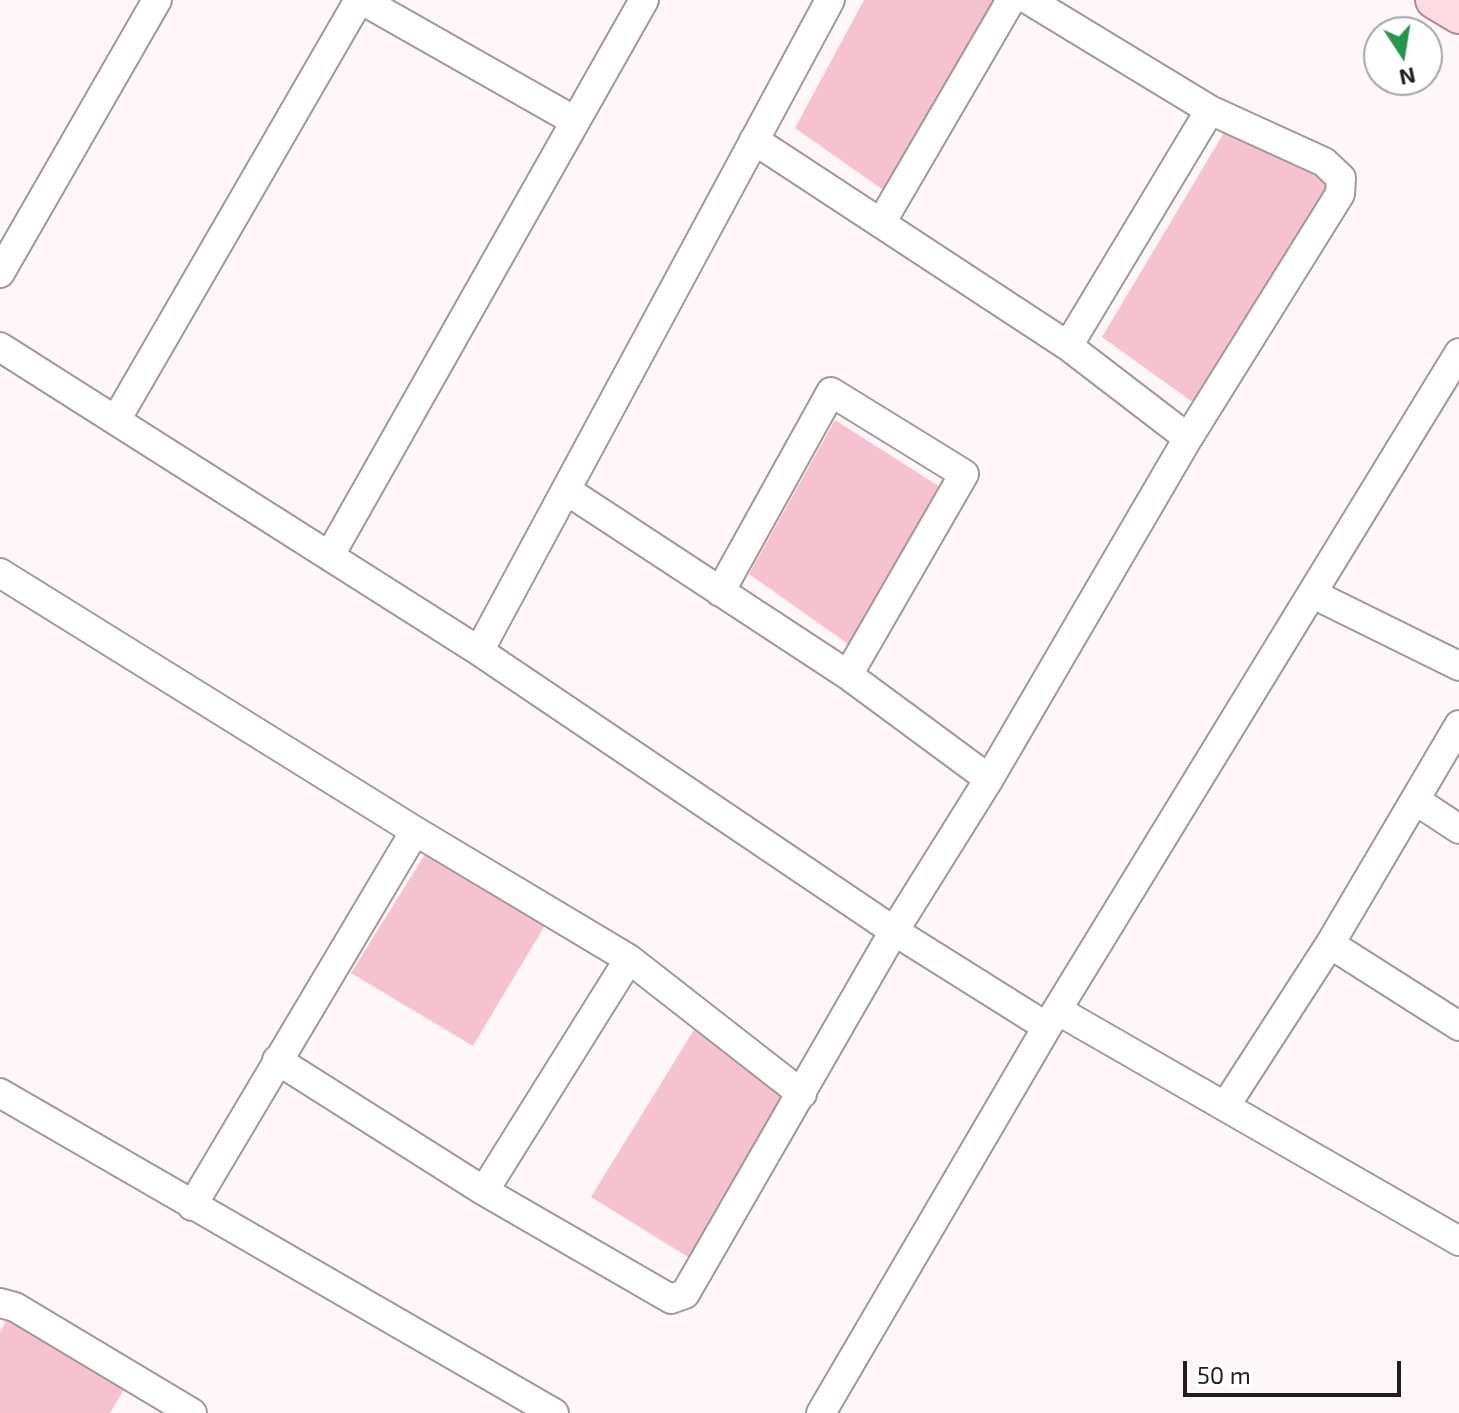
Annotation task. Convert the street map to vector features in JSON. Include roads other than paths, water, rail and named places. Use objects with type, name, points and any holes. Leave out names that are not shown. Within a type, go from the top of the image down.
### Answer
[{"type":"main road","points":[[1434,0],[1459,15]]},
{"type":"street","points":[[0,273],[157,0]]},
{"type":"street","points":[[116,420],[361,0],[575,121]]},
{"type":"street","points":[[330,555],[644,0]]},
{"type":"street","points":[[479,651],[830,0]]},
{"type":"street","points":[[881,223],[1011,0]]},
{"type":"street","points":[[277,1060],[484,1191],[671,1299],[680,1299],[802,1094],[894,931],[989,779],[1188,438],[1340,194],[1341,178],[1324,162],[1210,110],[1029,0]]},
{"type":"street","points":[[1068,346],[1210,110]]},
{"type":"street","points":[[754,140],[1068,346],[1188,438]]},
{"type":"street","points":[[0,347],[479,651],[894,931],[1052,1019],[1226,1105],[1459,1241]]},
{"type":"street","points":[[821,1413],[1052,1019],[1459,353]]},
{"type":"street","points":[[720,592],[831,392],[964,474],[848,675]]},
{"type":"street","points":[[566,490],[848,675],[989,779]]},
{"type":"street","points":[[0,573],[415,831],[629,959],[802,1094]]},
{"type":"street","points":[[1313,594],[1459,666]]},
{"type":"street","points":[[1226,1105],[1330,944],[1459,725]]},
{"type":"street","points":[[1415,800],[1459,829]]},
{"type":"street","points":[[192,1206],[415,831]]},
{"type":"street","points":[[1330,944],[1459,1026]]},
{"type":"street","points":[[484,1191],[629,959]]},
{"type":"street","points":[[0,1093],[554,1413]]},
{"type":"street","points":[[0,1303],[15,1307],[192,1413]]}]
